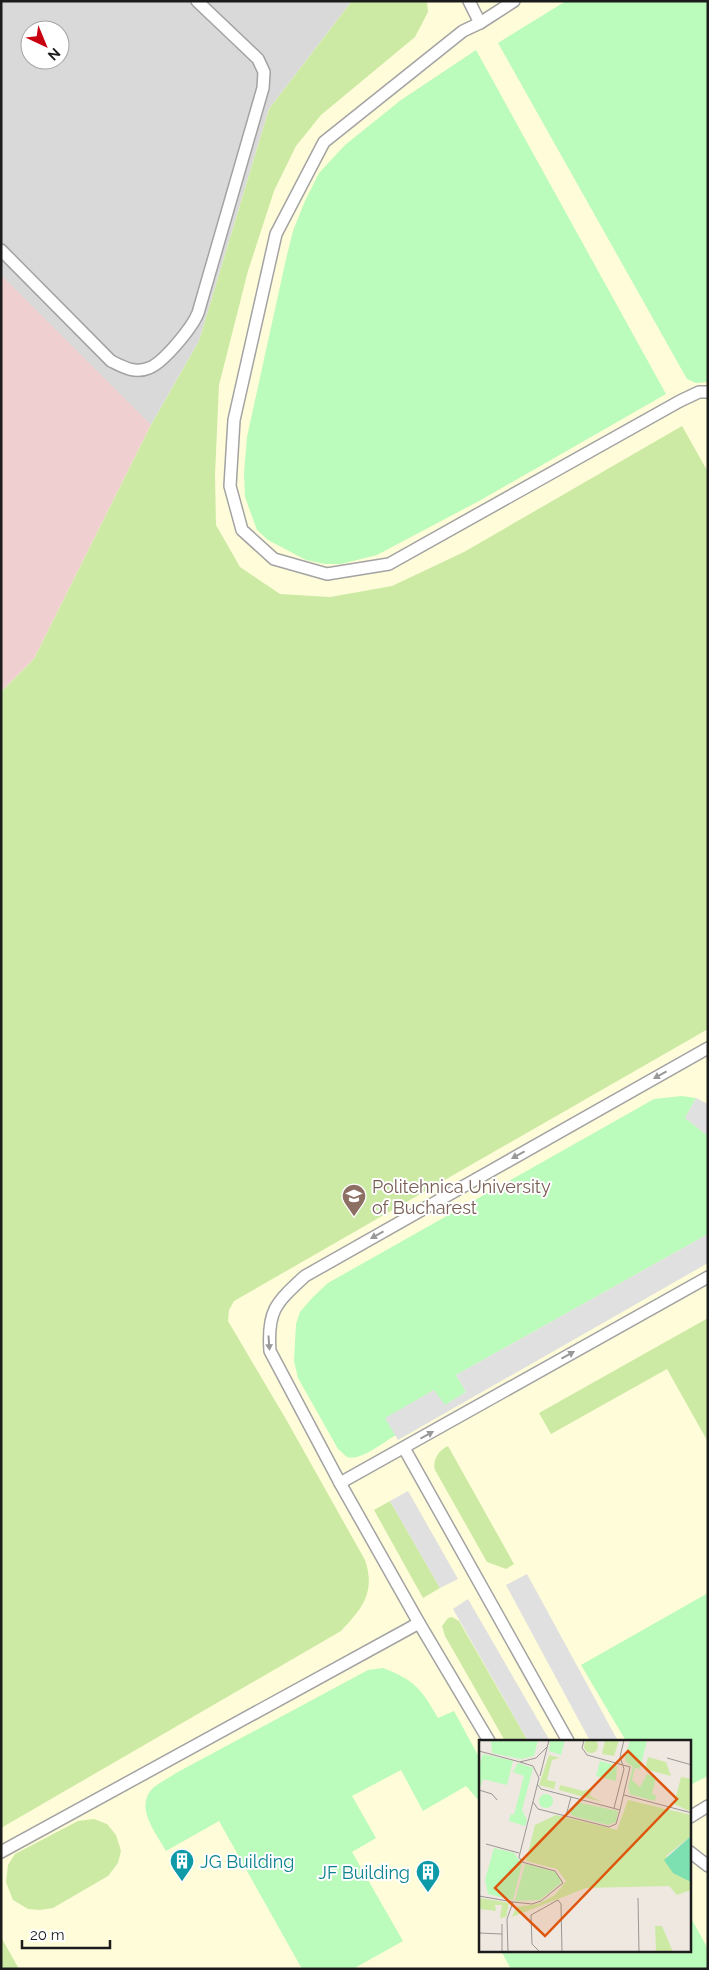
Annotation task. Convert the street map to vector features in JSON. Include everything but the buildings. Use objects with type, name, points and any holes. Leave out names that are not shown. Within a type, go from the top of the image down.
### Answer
[{"type":"lane","points":[[1,250],[111,361],[126,369],[148,369],[157,364],[188,331],[198,313],[261,97],[264,80],[264,72],[258,59],[197,1]]},
{"type":"lane","points":[[469,1],[480,23]]},
{"type":"lane","points":[[514,1],[480,23],[463,31],[324,142],[276,234],[249,345],[234,420],[230,486],[242,530],[274,559],[327,574],[389,564],[680,402],[699,392],[708,392]]},
{"type":"lane","points":[[488,1740],[340,1484],[270,1351],[269,1330],[271,1315],[286,1294],[305,1276],[706,1053]]},
{"type":"lane","points":[[340,1484],[708,1277]]},
{"type":"lane","points":[[404,1448],[567,1740]]},
{"type":"lane","points":[[1,1852],[419,1623]]},
{"type":"lane","points":[[692,1816],[708,1806]]},
{"type":"lane","points":[[692,1854],[708,1866]]},
{"type":"shaded area","points":[[1,1],[352,1],[269,109],[199,341],[151,425],[1,275]]},
{"type":"shaded area","name":"Politehnica University of Bucharest","points":[[352,1],[708,1],[708,1969],[1,1969],[1,692],[34,659],[151,425],[199,341],[269,109]]},
{"type":"shaded area","points":[[1,275],[151,425],[34,659],[1,692]]},
{"type":"shaded area","points":[[696,1098],[708,1104],[708,1136],[685,1118]]},
{"type":"shaded area","points":[[708,1234],[708,1263],[398,1440],[385,1418],[434,1390],[445,1405],[466,1392],[456,1375]]},
{"type":"shaded area","points":[[408,1491],[458,1579],[440,1588],[390,1501]]},
{"type":"shaded area","points":[[527,1574],[617,1740],[589,1740],[506,1585]]},
{"type":"shaded area","points":[[468,1599],[549,1740],[527,1740],[453,1609]]},
{"type":"green space","points":[[352,1],[427,1],[428,12],[415,37],[321,115],[296,146],[274,191],[248,271],[219,385],[215,475],[216,525],[240,567],[280,594],[330,597],[392,586],[464,552],[682,426],[708,472],[708,1029],[234,1301],[229,1310],[228,1321],[365,1560],[369,1582],[365,1599],[355,1615],[341,1631],[1,1828],[1,692],[34,659],[151,425],[199,341],[269,109]]},
{"type":"green space","points":[[566,1],[708,1],[708,382],[696,383],[687,379],[498,43]]},
{"type":"green space","points":[[476,50],[666,394],[479,501],[377,555],[341,564],[325,564],[306,560],[268,540],[257,530],[245,497],[244,473],[247,437],[293,231],[319,173],[345,145],[401,100]]},
{"type":"green space","points":[[682,1096],[696,1098],[685,1118],[708,1136],[708,1234],[456,1375],[466,1392],[444,1406],[434,1390],[386,1418],[396,1435],[372,1450],[359,1457],[352,1458],[347,1457],[338,1449],[298,1378],[294,1361],[296,1324],[300,1312],[312,1298],[328,1283],[654,1099]]},
{"type":"green space","points":[[708,1318],[708,1442],[667,1369],[551,1434],[539,1413]]},
{"type":"green space","points":[[448,1446],[514,1564],[506,1569],[487,1562],[435,1470],[434,1463],[437,1456]]},
{"type":"green space","points":[[390,1501],[440,1588],[423,1598],[374,1510]]},
{"type":"green space","points":[[708,1593],[708,1776],[692,1784],[692,1740],[625,1740],[581,1665]]},
{"type":"green space","points":[[452,1617],[459,1621],[527,1740],[504,1740],[445,1636],[442,1626],[448,1618]]},
{"type":"green space","points":[[383,1668],[403,1677],[417,1687],[438,1718],[454,1711],[479,1757],[479,1801],[466,1786],[423,1811],[401,1770],[352,1796],[376,1838],[352,1852],[403,1941],[353,1969],[302,1969],[219,1821],[166,1851],[152,1828],[146,1812],[146,1803],[148,1795],[153,1788],[176,1773],[368,1670]]},
{"type":"green space","points":[[94,1819],[107,1824],[116,1835],[121,1851],[118,1863],[108,1876],[53,1908],[28,1909],[13,1900],[6,1882],[8,1865],[15,1854],[78,1821]]},
{"type":"green space","points":[[692,1920],[708,1949],[708,1969],[511,1969],[502,1952],[692,1952]]},
{"type":"green space","points":[[1,1937],[19,1969],[1,1969]]},
{"type":"place","name":"Politehnica University of Bucharest","points":[[354,1217]]},
{"type":"place","name":"JG Building","points":[[182,1882]]},
{"type":"place","name":"JF Building","points":[[428,1893]]}]
